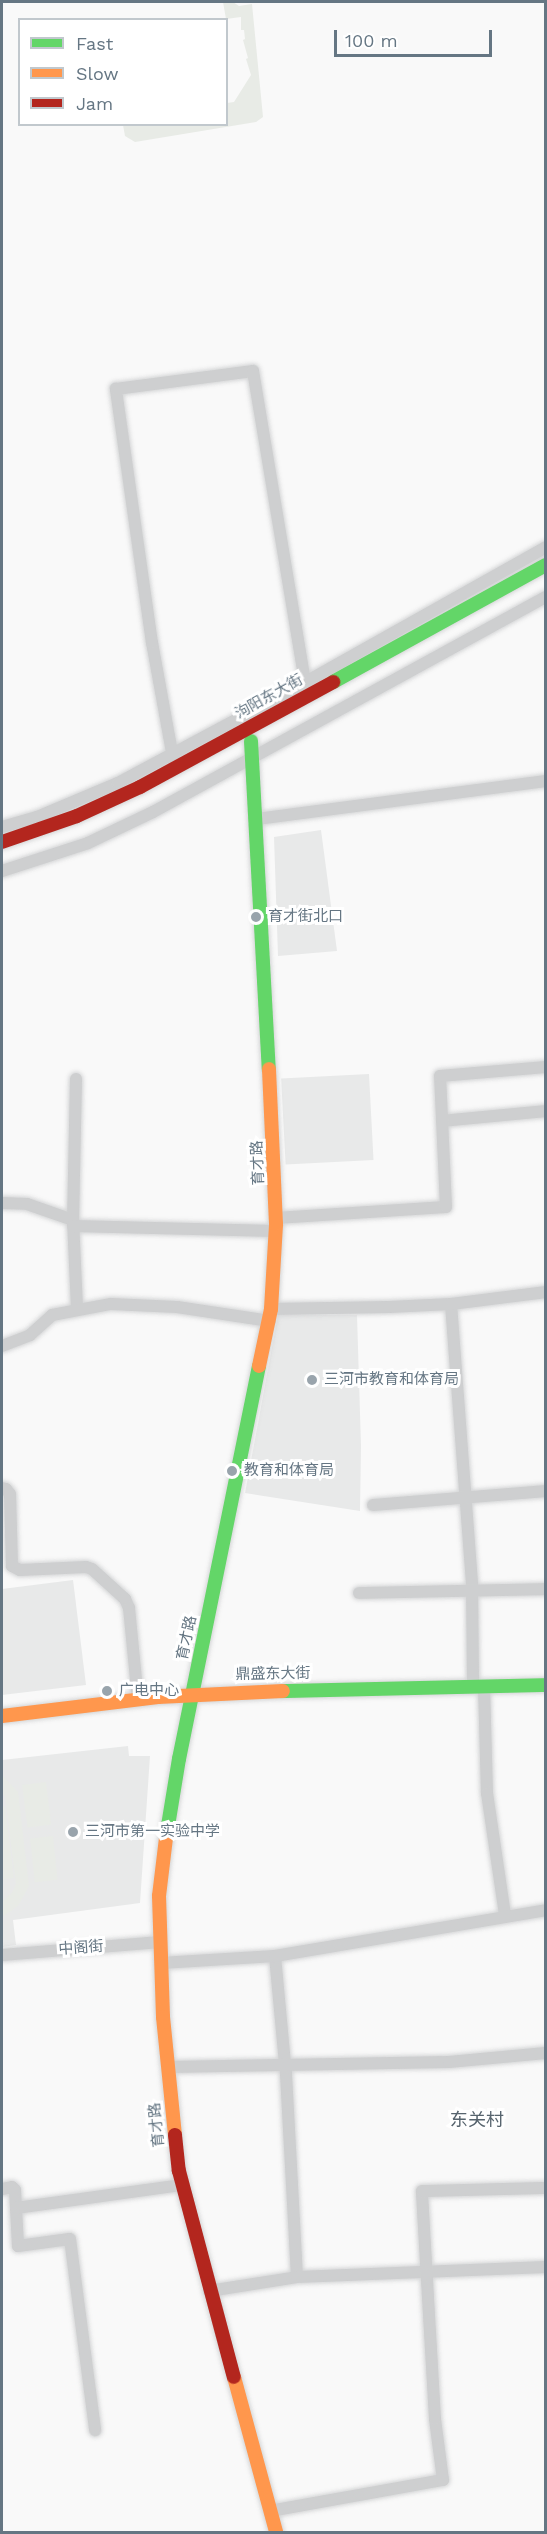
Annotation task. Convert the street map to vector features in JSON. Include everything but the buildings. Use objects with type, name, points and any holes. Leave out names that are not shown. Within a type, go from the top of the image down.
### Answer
[{"type":"main road","name":"泃阳东大街","points":[[2,842],[77,816],[175,769],[306,689],[546,565]]},
{"type":"main road","name":"泃阳东大街","points":[[2,855],[58,837],[115,813],[546,579]]},
{"type":"main road","name":"育才路","points":[[251,741],[257,819],[276,1224],[270,1315],[168,1820],[159,1896],[168,2067],[176,2152],[182,2185],[276,2532]]},
{"type":"main road","name":"鼎盛东大街","points":[[2,1716],[192,1695],[546,1685]]},
{"type":"street","points":[[175,769],[152,643],[116,389],[253,371],[306,689]]},
{"type":"street","points":[[2,826],[37,817],[108,788],[306,689],[546,547]]},
{"type":"street","points":[[2,871],[63,852],[122,828],[546,597]]},
{"type":"street","points":[[257,819],[546,781]]},
{"type":"street","points":[[2,1203],[27,1204],[73,1223],[276,1224],[446,1207],[440,1076],[546,1067]]},
{"type":"street","points":[[76,1079],[73,1223],[77,1308]]},
{"type":"street","points":[[442,1120],[546,1111]]},
{"type":"street","points":[[2,1346],[30,1335],[52,1315],[77,1308],[111,1304],[270,1315],[451,1304],[546,1292]]},
{"type":"street","points":[[451,1304],[487,1793],[505,1915]]},
{"type":"street","points":[[2,1488],[10,1494],[12,1566],[20,1570],[86,1567],[92,1569],[125,1599],[129,1608],[138,1700]]},
{"type":"street","points":[[372,1504],[546,1491]]},
{"type":"street","points":[[359,1593],[546,1588]]},
{"type":"street","points":[[161,1963],[275,1956],[505,1915],[546,1910]]},
{"type":"street","name":"中阁街","points":[[2,1955],[160,1942]]},
{"type":"street","points":[[275,1956],[285,2066],[297,2277]]},
{"type":"street","points":[[168,2067],[449,2062],[546,2053]]},
{"type":"street","points":[[16,2208],[182,2185]]},
{"type":"street","points":[[2,2189],[12,2187],[15,2190],[18,2246],[70,2239],[95,2430]]},
{"type":"street","points":[[270,2511],[443,2480],[435,2419],[422,2191],[546,2188]]},
{"type":"street","points":[[209,2291],[297,2277],[546,2267]]},
{"type":"shaded area","points":[[223,2],[233,2],[239,6],[252,4],[263,117],[256,122],[135,142],[125,136],[123,126],[228,126],[228,103],[234,102],[251,75],[243,40],[245,39],[244,30],[241,30],[241,17],[226,18]]},
{"type":"shaded area","points":[[321,830],[337,951],[278,956],[274,837]]},
{"type":"shaded area","points":[[369,1074],[374,1160],[286,1164],[281,1079]]},
{"type":"shaded area","name":"三河市教育和体育局","points":[[278,1315],[357,1315],[361,1446],[360,1511],[245,1493]]},
{"type":"shaded area","points":[[73,1580],[86,1685],[2,1695],[2,1589]]},
{"type":"shaded area","name":"三河市第一实验中学","points":[[128,1746],[129,1756],[150,1756],[140,1903],[13,1920],[16,1945],[2,1947],[2,1760]]},
{"type":"shaded area","points":[[2,1775],[18,1792],[29,1886],[18,1906],[2,1917],[2,1902],[12,1893],[16,1884],[5,1797],[2,1792]]},
{"type":"shaded area","points":[[46,1782],[51,1825],[27,1828],[22,1785]]},
{"type":"shaded area","points":[[5,1806],[14,1878],[2,1880],[2,1807]]},
{"type":"shaded area","points":[[53,1836],[58,1880],[35,1882],[30,1838]]},
{"type":"traffic: fast","points":[[333,682],[546,565]]},
{"type":"traffic: fast","points":[[251,741],[269,1069]]},
{"type":"traffic: fast","points":[[166,1838],[179,1759],[259,1366]]},
{"type":"traffic: fast","points":[[283,1691],[546,1685]]},
{"type":"traffic: slow","points":[[259,1366],[271,1309],[276,1224],[269,1069]]},
{"type":"traffic: slow","points":[[2,1716],[158,1697],[283,1691]]},
{"type":"traffic: slow","points":[[166,1838],[159,1896],[163,2017],[175,2135]]},
{"type":"traffic: slow","points":[[234,2377],[276,2532]]},
{"type":"traffic: jam","points":[[2,842],[77,816],[140,787],[333,682]]},
{"type":"traffic: jam","points":[[175,2135],[179,2171],[234,2377]]},
{"type":"place","name":"育才街北口","points":[[256,917]]},
{"type":"place","name":"三河市教育和体育局","points":[[312,1380]]},
{"type":"place","name":"教育和体育局","points":[[232,1471]]},
{"type":"place","name":"广电中心","points":[[107,1691]]},
{"type":"place","name":"三河市第一实验中学","points":[[73,1832]]},
{"type":"district","name":"东关村","points":[[477,2120]]}]
